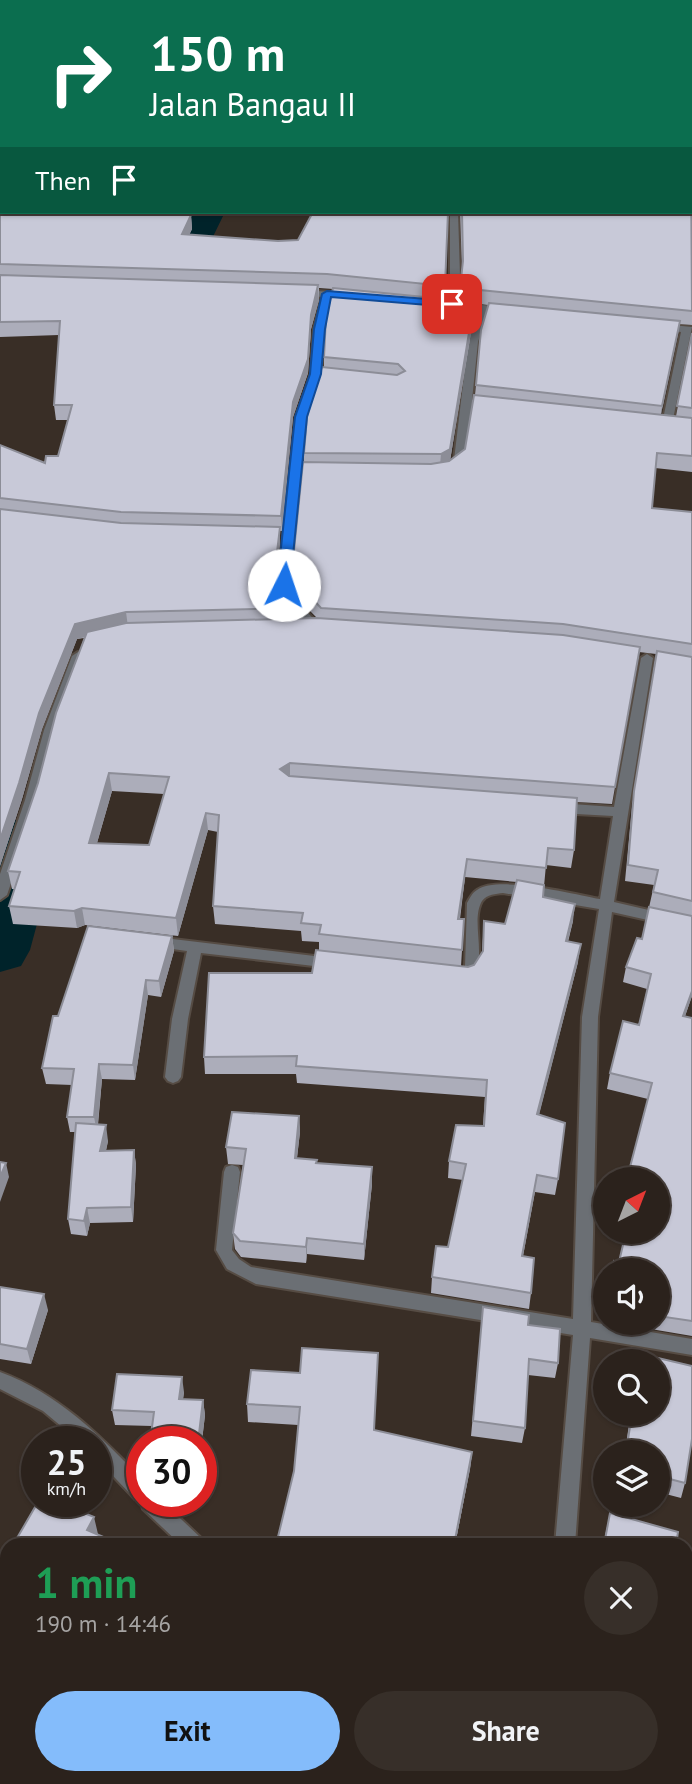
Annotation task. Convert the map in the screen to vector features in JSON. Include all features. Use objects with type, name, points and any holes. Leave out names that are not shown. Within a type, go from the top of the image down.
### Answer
[{"type":"street","points":[[452,304],[454,214]]},
{"type":"street","points":[[288,292],[354,296]]},
{"type":"street","points":[[317,629],[286,597],[284,585],[301,417],[322,375],[319,329],[327,294]]},
{"type":"street","points":[[438,303],[523,312]]},
{"type":"street","points":[[443,472],[459,461],[473,342],[483,307]]},
{"type":"street","points":[[645,325],[689,330],[667,424]]},
{"type":"street","points":[[467,403],[507,407]]},
{"type":"street","points":[[654,423],[680,426]]},
{"type":"street","points":[[295,471],[335,471]]},
{"type":"street","points":[[273,537],[287,537]]},
{"type":"street","points":[[303,630],[330,630]]},
{"type":"street","points":[[0,895],[32,800],[50,730],[82,645]]},
{"type":"street","points":[[566,1538],[582,1327],[590,1017],[620,813],[647,658]]},
{"type":"street","points":[[537,806],[620,813]]},
{"type":"street","points":[[447,976],[467,976],[472,971],[474,902],[483,892],[503,888],[606,905],[692,925]]},
{"type":"street","points":[[140,940],[341,964]]},
{"type":"street","points":[[173,1077],[180,1019],[195,947]]},
{"type":"street","points":[[232,1172],[223,1250],[227,1260],[238,1269],[256,1276],[692,1347]]},
{"type":"street","points":[[0,1380],[49,1405],[74,1426]]},
{"type":"street","points":[[112,1461],[126,1476]]},
{"type":"street","points":[[165,1517],[187,1538]]},
{"type":"building","points":[[0,214],[191,215],[182,234],[278,241],[298,240],[312,214],[448,214],[445,286],[327,274],[0,264]]},
{"type":"building","points":[[462,214],[691,214],[692,311],[460,288],[463,261]]},
{"type":"building","points":[[0,275],[318,285],[311,315],[308,359],[293,402],[281,516],[121,512],[0,498],[0,445],[45,463],[46,456],[58,456],[72,405],[54,405],[60,321],[0,322]]},
{"type":"building","points":[[333,288],[474,302],[450,449],[441,454],[304,453],[308,405],[322,367],[397,375],[405,371],[398,364],[324,357],[326,317]]},
{"type":"building","points":[[489,303],[680,321],[662,406],[476,385],[481,330]]},
{"type":"building","points":[[692,333],[692,408],[677,406]]},
{"type":"building","points":[[474,395],[692,418],[692,456],[657,453],[652,508],[692,512],[692,644],[563,624],[321,608],[294,579],[292,570],[303,462],[431,464],[449,461],[465,449]]},
{"type":"building","points":[[0,509],[121,523],[280,527],[275,569],[277,582],[301,608],[126,612],[75,624],[39,713],[0,840]]},
{"type":"building","points":[[317,618],[563,635],[640,647],[615,787],[290,763],[280,769],[289,776],[577,798],[574,850],[548,848],[546,868],[467,859],[458,919],[464,919],[462,950],[319,934],[321,925],[301,923],[303,913],[213,906],[219,815],[206,813],[176,918],[82,908],[74,911],[9,906],[20,872],[8,871],[38,783],[56,713],[87,632],[126,623]],"holes":[[[109,773],[169,777],[149,845],[89,843]]]},
{"type":"building","points":[[657,651],[692,657],[692,901],[653,892],[658,870],[628,865],[634,791]]},
{"type":"building","points":[[517,880],[544,885],[543,897],[575,904],[566,941],[581,944],[537,1114],[565,1123],[558,1179],[537,1175],[522,1256],[534,1258],[531,1293],[432,1277],[436,1246],[448,1247],[466,1164],[449,1161],[456,1125],[484,1126],[487,1080],[296,1066],[297,1056],[204,1057],[209,973],[312,973],[316,950],[468,967],[474,965],[483,951],[484,921],[505,924]]},
{"type":"building","points":[[649,907],[692,916],[692,991],[683,1016],[692,1018],[692,1321],[670,1318],[670,1258],[620,1258],[623,1244],[670,1244],[670,1167],[630,1167],[652,1083],[610,1073],[623,1021],[639,1025],[651,974],[626,967],[637,938],[642,939]]},
{"type":"building","points":[[88,926],[172,936],[159,981],[146,980],[133,1065],[99,1064],[94,1117],[67,1117],[74,1069],[42,1068],[53,1016],[58,1016]]},
{"type":"building","points":[[232,1112],[299,1116],[295,1158],[317,1160],[316,1163],[372,1167],[364,1244],[307,1238],[306,1247],[240,1241],[233,1233],[246,1149],[226,1147]]},
{"type":"building","points":[[76,1123],[106,1125],[100,1151],[134,1150],[131,1207],[87,1208],[84,1221],[68,1219]]},
{"type":"building","points":[[0,1162],[6,1163],[0,1177]]},
{"type":"building","points":[[0,1287],[44,1294],[27,1349],[0,1344]]},
{"type":"building","points":[[483,1307],[529,1315],[528,1325],[560,1329],[558,1363],[529,1359],[525,1428],[473,1421]]},
{"type":"building","points":[[302,1348],[378,1353],[374,1430],[472,1452],[455,1538],[278,1538],[294,1471],[300,1407],[247,1404],[251,1370],[300,1373]]},
{"type":"building","points":[[670,1361],[692,1366],[692,1439],[685,1483],[670,1479],[670,1440],[628,1440],[630,1426],[670,1426]]},
{"type":"building","points":[[117,1374],[182,1377],[179,1399],[203,1400],[200,1426],[152,1426],[154,1412],[112,1410]]},
{"type":"building","points":[[29,1517],[94,1517],[87,1530],[106,1538],[17,1538]]},
{"type":"building","points":[[609,1517],[624,1517],[678,1532],[677,1538],[605,1538]]},
{"type":"waterway","points":[[188,311],[186,255],[206,214]]},
{"type":"waterway","points":[[0,950],[33,835]]},
{"type":"route","points":[[284,585],[301,417],[316,374],[319,329],[327,294],[452,304]]}]
